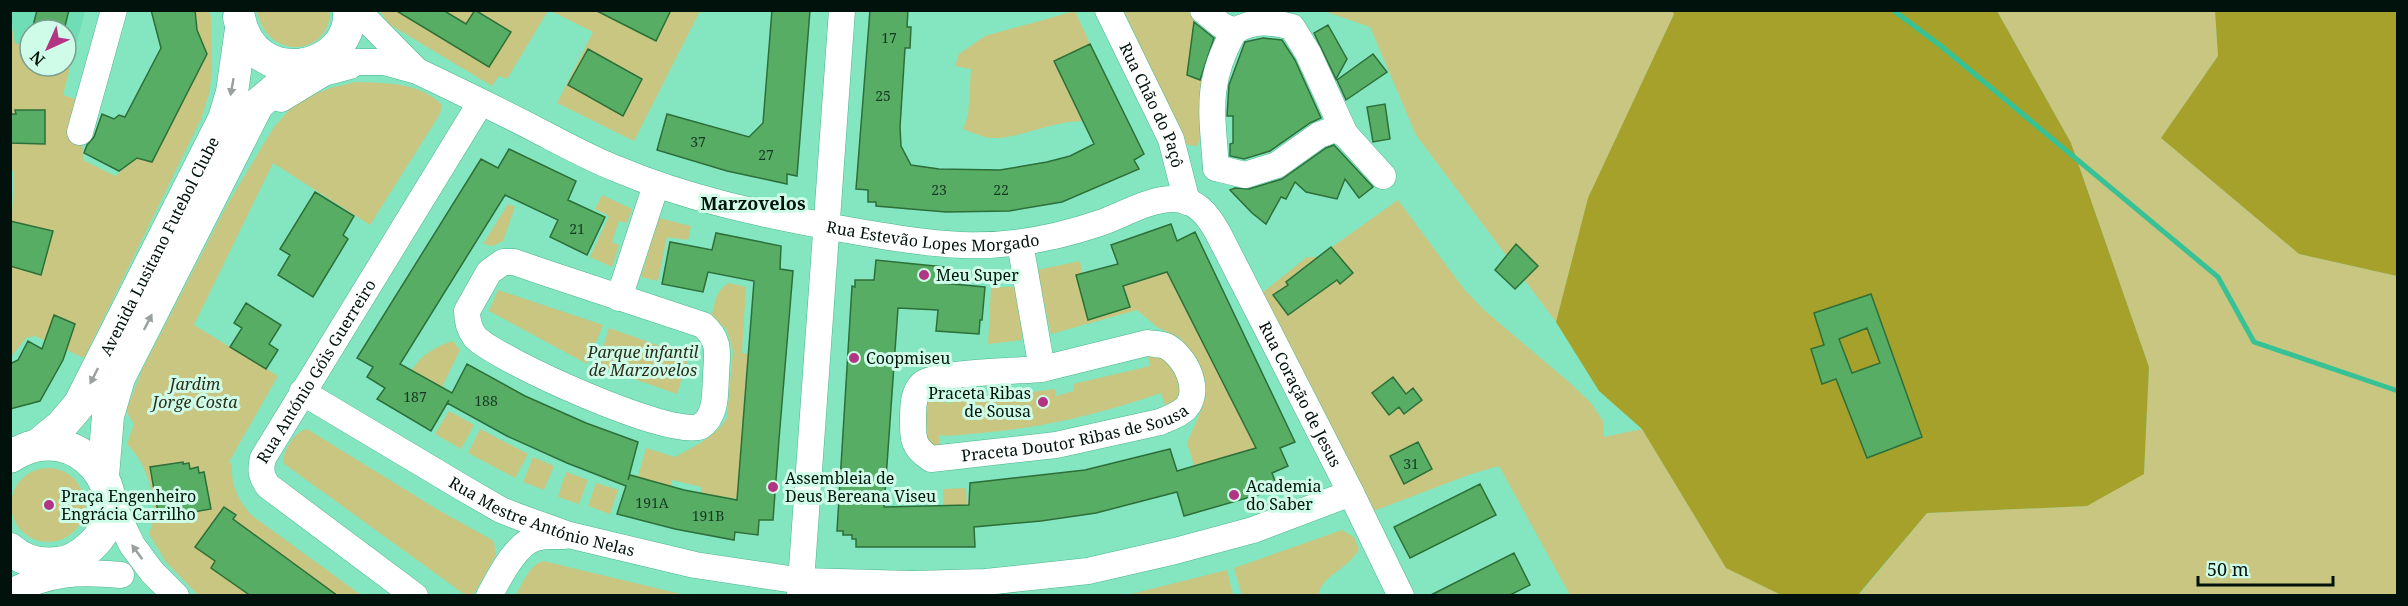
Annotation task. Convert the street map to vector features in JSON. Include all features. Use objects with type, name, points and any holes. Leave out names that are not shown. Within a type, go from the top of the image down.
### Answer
[{"type":"main road","name":"Avenida Lusitano Futebol Clube","points":[[105,485],[108,416],[119,378],[258,104],[312,61],[337,45],[345,32],[349,10]]},
{"type":"main road","name":"Avenida Lusitano Futebol Clube","points":[[20,451],[61,426],[79,405],[224,119],[232,92],[238,15]]},
{"type":"main road","points":[[238,15],[249,45],[263,57],[279,64],[297,66],[312,61]]},
{"type":"main road","points":[[10,578],[53,563],[73,559],[95,542],[107,520],[105,485],[91,461],[76,450],[58,444],[20,451]]},
{"type":"main road","points":[[10,549],[29,560],[53,563]]},
{"type":"street","points":[[80,132],[114,10]]},
{"type":"street","name":"Rua Estevão Lopes Morgado","points":[[357,10],[417,71]]},
{"type":"street","points":[[801,591],[842,10]]},
{"type":"street","name":"Rua Chão do Paçô","points":[[1108,10],[1171,139],[1187,201]]},
{"type":"street","points":[[1203,10],[1221,25],[1234,31]]},
{"type":"street","points":[[1187,201],[1216,168],[1211,101],[1215,73],[1234,31],[1248,24],[1263,22],[1292,27],[1308,53],[1345,134],[1383,176]]},
{"type":"street","name":"Rua Estevão Lopes Morgado","points":[[312,61],[384,62],[417,71],[594,159],[656,185],[751,212],[914,241],[964,245],[1020,243],[1097,224],[1161,201],[1174,199],[1187,201]]},
{"type":"street","points":[[244,133],[278,101],[297,88],[324,73],[368,61]]},
{"type":"street","name":"Rua António Góis Guerreiro","points":[[415,596],[268,486],[262,477],[261,468],[263,458],[302,392],[481,102]]},
{"type":"street","points":[[1216,168],[1245,175],[1277,165],[1319,135],[1335,129],[1345,134]]},
{"type":"street","points":[[619,298],[656,185]]},
{"type":"street","name":"Rua Coração de Jesus","points":[[1187,201],[1200,208],[1209,217],[1351,493],[1401,596]]},
{"type":"street","points":[[1020,243],[1042,369]]},
{"type":"street","points":[[503,262],[514,262],[619,298],[703,326],[715,338],[717,347],[714,400],[711,414],[701,426],[688,429],[669,426],[589,397],[536,373],[480,341],[470,328],[467,319],[469,304],[489,272],[503,262]]},
{"type":"street","name":"Praceta Doutor Ribas de Sousa","points":[[1147,343],[1164,345],[1178,354],[1188,369],[1191,396],[1186,407],[1175,416],[1160,422],[1056,445],[931,459],[918,450],[913,437],[913,413],[915,396],[921,384],[942,377],[1042,369],[1147,343]]},
{"type":"street","name":"Rua Mestre António Nelas","points":[[302,392],[510,513],[569,535],[801,591],[986,582],[1088,571],[1176,551],[1253,530],[1351,493]]},
{"type":"street","points":[[105,485],[132,545],[152,572],[176,596]]},
{"type":"street","points":[[504,574],[512,531],[510,513]]},
{"type":"street","points":[[504,574],[539,537],[569,535]]},
{"type":"street","points":[[53,563],[98,567],[121,575],[154,596]]},
{"type":"street","points":[[10,592],[60,574],[83,572],[121,575]]},
{"type":"shaded area","points":[[10,11],[85,11],[78,37],[78,18],[18,18],[18,45],[15,44]]},
{"type":"shaded area","points":[[1672,11],[1997,11],[2071,143],[2149,367],[2144,474],[2087,506],[1927,513],[1858,595],[1781,595],[1726,568],[1642,429],[1599,391],[1556,322],[1588,198],[1674,14]]},
{"type":"shaded area","points":[[2215,11],[2397,11],[2397,276],[2299,254],[2161,138],[2218,56]]},
{"type":"green space","points":[[1195,10],[1187,75],[1205,82],[1202,135],[1197,146],[1187,145],[1124,11]]},
{"type":"green space","points":[[195,11],[209,11],[212,74],[209,94],[201,119],[84,358],[35,336],[26,338],[11,357],[10,214],[12,214],[14,171],[10,170],[10,18],[15,43],[18,44],[18,78],[67,78],[63,95],[81,101],[83,160],[115,176],[137,158],[152,162],[207,54],[197,30]]},
{"type":"green space","points":[[257,11],[330,11],[327,26],[320,37],[310,44],[297,47],[284,45],[273,39],[263,27]]},
{"type":"green space","points":[[380,11],[548,11],[507,79],[499,76],[492,86],[389,24]]},
{"type":"green space","points":[[551,11],[700,11],[634,141],[557,103],[593,32]]},
{"type":"green space","points":[[1075,11],[1090,44],[1054,61],[1083,121],[1059,124],[1002,138],[990,138],[963,129],[968,116],[971,69],[955,66],[959,54],[985,36]]},
{"type":"green space","points":[[1324,11],[1672,11],[1674,14],[1588,198],[1556,322],[1416,135],[1370,27]]},
{"type":"green space","points":[[1997,11],[2215,11],[2218,56],[2161,138],[2299,254],[2397,276],[2397,595],[1858,596],[1927,513],[2087,506],[2144,473],[2149,367],[2071,143]]},
{"type":"green space","name":"Jardim Jorge Costa","points":[[356,82],[402,85],[424,92],[442,105],[440,114],[370,225],[273,163],[194,325],[278,376],[229,462],[232,464],[234,485],[242,502],[250,514],[361,595],[198,595],[166,562],[149,534],[154,511],[153,498],[141,463],[127,444],[134,424],[126,411],[143,368],[227,205],[274,127],[292,107],[311,96],[330,88]]},
{"type":"green space","points":[[602,195],[632,209],[627,223],[619,221],[612,242],[619,245],[612,267],[590,257],[609,216],[595,209]]},
{"type":"green space","points":[[1398,200],[1464,289],[1484,310],[1591,403],[1603,421],[1604,437],[1642,429],[1726,568],[1781,595],[1570,595],[1499,466],[1471,474],[1371,512],[1262,293],[1307,257],[1318,257]]},
{"type":"green space","points":[[508,204],[515,207],[503,241],[493,246],[483,244]]},
{"type":"green space","points":[[659,218],[691,226],[688,240],[667,237],[658,281],[641,277]]},
{"type":"green space","points":[[1080,261],[1089,320],[1130,307],[1123,286],[1167,272],[1256,448],[1194,466],[1187,443],[1203,406],[1204,383],[1195,359],[1180,338],[1157,327],[1137,310],[1051,334],[1037,270]]},
{"type":"green space","points":[[729,283],[746,287],[742,353],[748,354],[737,499],[701,493],[701,487],[672,480],[672,486],[638,477],[646,448],[675,457],[711,436],[727,418],[733,351],[727,330],[712,315],[719,293]]},
{"type":"green space","points":[[991,287],[1025,287],[1022,340],[988,344]]},
{"type":"green space","points":[[498,290],[603,325],[587,364],[489,311]]},
{"type":"green space","name":"Parque infantil de Marzovelos","points":[[609,328],[689,356],[677,394],[597,366]]},
{"type":"green space","points":[[453,341],[460,350],[442,387],[412,370],[430,352]]},
{"type":"green space","points":[[1147,352],[1170,363],[1183,384],[1175,406],[1166,408],[1161,393],[1095,413],[1050,423],[1004,431],[955,436],[939,435],[939,449],[928,445],[924,435],[923,401],[933,389],[943,389],[946,403],[1055,389],[1056,396],[1073,391],[1073,384],[1150,366]]},
{"type":"green space","points":[[449,411],[474,425],[461,449],[435,434]]},
{"type":"green space","points":[[307,429],[440,511],[494,541],[496,555],[475,592],[471,595],[464,594],[283,463],[290,442],[298,433]]},
{"type":"green space","points":[[480,429],[528,454],[515,478],[468,453]]},
{"type":"green space","points":[[533,457],[554,466],[544,490],[523,482]]},
{"type":"green space","points":[[48,468],[62,471],[74,479],[82,491],[85,505],[82,519],[74,531],[62,539],[48,542],[34,539],[22,531],[14,519],[11,505],[14,491],[22,479],[34,471]]},
{"type":"green space","points":[[566,472],[588,480],[579,504],[558,497]]},
{"type":"green space","points":[[596,483],[618,490],[610,514],[588,506]]},
{"type":"green space","points":[[966,488],[967,505],[943,506],[943,489]]},
{"type":"green space","points":[[1342,530],[1354,537],[1359,549],[1349,562],[1325,582],[1318,595],[1242,595],[1234,568]]},
{"type":"green space","points":[[543,561],[685,595],[516,595],[530,570]]},
{"type":"green space","points":[[1227,570],[1233,595],[1127,595]]},
{"type":"building","points":[[37,10],[69,10],[67,18],[35,18]]},
{"type":"building","points":[[151,10],[195,10],[197,30],[207,54],[152,162],[137,158],[119,171],[84,153],[94,137],[102,114],[114,119],[119,115],[125,117],[161,48]]},
{"type":"building","points":[[395,10],[443,10],[466,24],[475,10],[511,32],[489,67]]},
{"type":"building","points":[[595,10],[671,10],[656,41]]},
{"type":"building","points":[[772,10],[810,10],[797,176],[787,174],[787,184],[727,171],[657,150],[667,114],[749,137],[763,123]]},
{"type":"building","points":[[870,10],[908,10],[907,27],[911,27],[910,48],[905,48],[900,127],[901,146],[911,165],[939,169],[1000,170],[1070,156],[1094,144],[1054,61],[1090,44],[1144,154],[1134,160],[1139,169],[1062,202],[1009,211],[946,212],[876,206],[876,202],[868,202],[868,190],[856,189]]},
{"type":"building","points":[[1194,22],[1214,38],[1200,80],[1187,75]]},
{"type":"building","points":[[1328,25],[1347,59],[1336,79],[1314,33]]},
{"type":"building","points":[[1263,38],[1282,40],[1295,60],[1321,118],[1270,151],[1244,159],[1230,156],[1230,144],[1233,143],[1233,116],[1227,116],[1229,85],[1245,42]]},
{"type":"building","points":[[588,49],[642,79],[623,116],[568,85]]},
{"type":"building","points":[[1373,54],[1387,72],[1346,100],[1337,80]]},
{"type":"building","points":[[1385,104],[1390,139],[1373,142],[1367,107]]},
{"type":"building","points":[[15,110],[45,110],[45,144],[10,143],[10,114],[16,114]]},
{"type":"building","points":[[1334,145],[1373,187],[1359,198],[1345,179],[1337,199],[1306,192],[1295,182],[1286,199],[1281,197],[1266,224],[1230,190],[1249,189],[1282,179],[1326,148]]},
{"type":"building","points":[[509,149],[576,181],[568,200],[605,217],[587,255],[550,237],[558,220],[505,195],[400,364],[452,393],[467,364],[525,396],[586,423],[638,442],[628,480],[630,475],[684,490],[737,500],[754,281],[708,272],[703,292],[662,284],[670,242],[712,250],[716,233],[781,246],[780,269],[793,271],[773,520],[759,520],[758,535],[735,532],[734,540],[675,529],[617,514],[626,486],[507,436],[447,403],[431,431],[377,399],[385,388],[367,377],[373,367],[357,358],[481,159],[498,168]]},
{"type":"building","points":[[315,192],[354,216],[343,235],[348,239],[313,297],[278,275],[290,255],[280,249]]},
{"type":"building","points":[[10,221],[53,231],[41,275],[10,266]]},
{"type":"building","points":[[1171,224],[1177,241],[1195,232],[1295,442],[1280,448],[1288,466],[1272,473],[1278,489],[1184,516],[1177,492],[1096,513],[974,527],[975,547],[856,547],[856,539],[852,539],[852,535],[843,535],[843,531],[837,531],[852,286],[855,287],[855,280],[874,280],[876,260],[944,267],[942,283],[985,287],[979,334],[936,331],[938,310],[898,308],[884,507],[969,505],[970,483],[1085,470],[1170,449],[1177,471],[1256,448],[1167,272],[1123,286],[1130,307],[1088,320],[1076,275],[1118,264],[1111,245]]},
{"type":"building","points":[[1516,244],[1538,266],[1515,289],[1495,270]]},
{"type":"building","points":[[1331,247],[1353,273],[1340,284],[1337,280],[1288,315],[1273,295],[1288,285],[1286,282]]},
{"type":"building","points":[[1871,294],[1922,437],[1867,458],[1836,379],[1822,384],[1811,349],[1824,345],[1814,313]],"holes":[[[1867,328],[1880,363],[1852,373],[1839,339]]]},
{"type":"building","points":[[246,303],[281,325],[269,344],[278,350],[266,369],[230,347],[242,328],[234,323]]},
{"type":"building","points":[[54,315],[75,324],[63,360],[40,401],[10,409],[10,364],[18,360],[28,341],[42,349]]},
{"type":"building","points":[[1393,377],[1406,394],[1413,388],[1422,400],[1404,414],[1399,407],[1389,415],[1372,393]]},
{"type":"building","points":[[1418,442],[1432,469],[1404,484],[1390,456]]},
{"type":"building","points":[[183,462],[183,464],[189,463],[190,469],[198,467],[199,473],[204,472],[211,509],[159,518],[150,467]]},
{"type":"building","points":[[1480,484],[1496,515],[1410,558],[1394,527]]},
{"type":"building","points":[[224,507],[236,515],[233,519],[338,596],[251,596],[211,568],[215,561],[195,547]]},
{"type":"building","points":[[1514,553],[1530,585],[1508,596],[1429,596]]},
{"type":"waterway","points":[[1893,10],[1941,46],[2218,277],[2254,342],[2398,391]]},
{"type":"place","name":"Meu Super","points":[[924,275]]},
{"type":"place","name":"Coopmiseu","points":[[854,358]]},
{"type":"place","name":"Praceta Ribas de Sousa","points":[[1043,402]]},
{"type":"place","name":"Assembleia de Deus Bereana Viseu","points":[[773,487]]},
{"type":"place","name":"Academia do Saber","points":[[1234,495]]},
{"type":"place","name":"Praça Engenheiro Engrácia Carrilho","points":[[49,505]]},
{"type":"district","name":"Marzovelos","points":[[753,203]]}]
